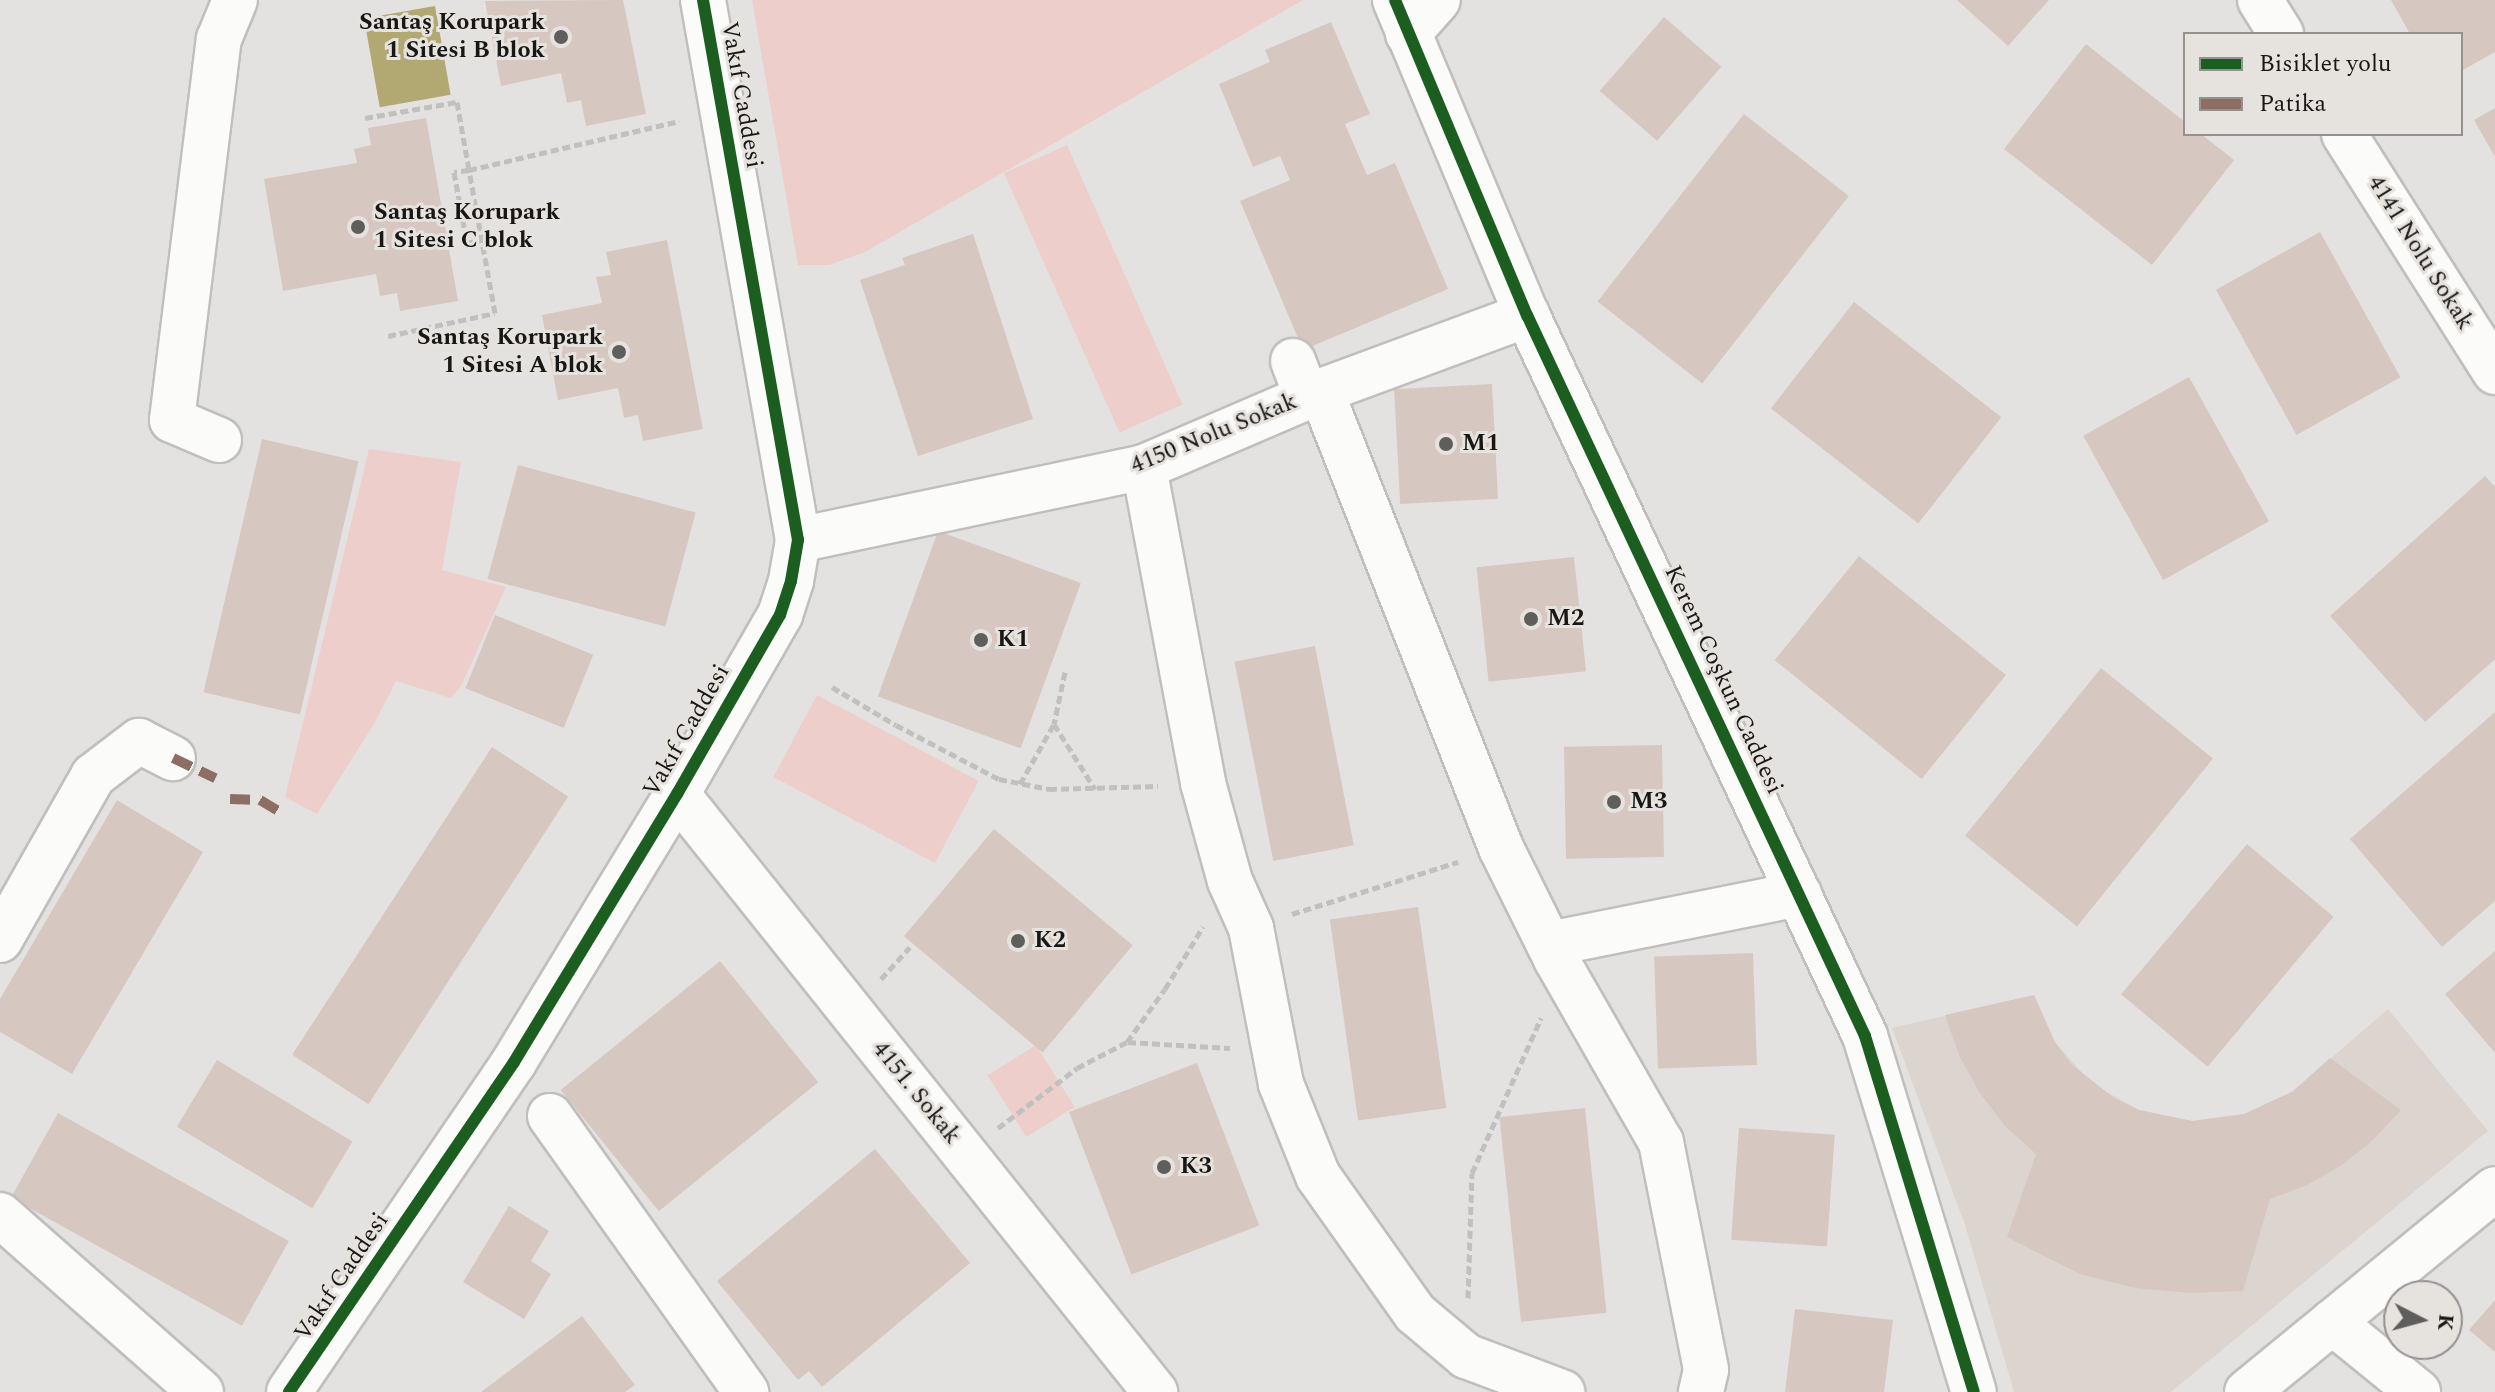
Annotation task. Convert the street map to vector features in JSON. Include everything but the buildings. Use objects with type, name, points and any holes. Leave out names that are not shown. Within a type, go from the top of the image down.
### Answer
[{"type":"street","points":[[219,440],[172,420],[219,39],[235,0]]},
{"type":"street","name":"Vakıf Caddesi","points":[[289,1392],[514,1062],[677,794],[780,615],[798,540],[703,0]]},
{"type":"street","points":[[1401,17],[1438,0]]},
{"type":"street","points":[[2260,0],[2280,32]]},
{"type":"street","name":"Kerem Coşkun Caddesi","points":[[1401,17],[1527,315],[1865,1036],[1974,1392]]},
{"type":"street","name":"4141 Nolu Sokak","points":[[2345,136],[2495,372]]},
{"type":"street","name":"4150 Nolu Sokak","points":[[798,540],[1144,467],[1307,383],[1527,315]]},
{"type":"street","points":[[1307,383],[1501,848],[1556,957],[1661,1142],[1706,1370],[1701,1392]]},
{"type":"street","points":[[1144,467],[1203,783],[1230,881],[1251,928],[1281,1084],[1318,1176],[1415,1313],[1466,1356],[1562,1392]]},
{"type":"street","points":[[0,940],[93,776],[139,741],[173,758]]},
{"type":"street","name":"4151. Sokak","points":[[677,794],[1155,1392]]},
{"type":"street","points":[[1556,957],[1799,894]]},
{"type":"street","points":[[550,1116],[746,1392]]},
{"type":"street","points":[[2247,1392],[2495,1189]]},
{"type":"street","points":[[0,1215],[201,1392]]},
{"type":"street","points":[[2332,1322],[2418,1392]]},
{"type":"path","points":[[365,118],[457,102],[495,313],[388,336]]},
{"type":"path","points":[[481,240],[467,243],[454,172],[679,121]]},
{"type":"path","points":[[1020,784],[1054,724],[1065,672]]},
{"type":"path","points":[[832,687],[896,725],[999,779],[1049,789],[1096,790],[1203,783]]},
{"type":"path","points":[[1054,724],[1096,790]]},
{"type":"path","points":[[1251,928],[1501,848]]},
{"type":"path","points":[[965,1154],[1077,1068],[1127,1042],[1165,989],[1230,881]]},
{"type":"path","points":[[1466,1356],[1472,1173],[1556,957]]},
{"type":"path","points":[[1127,1042],[1274,1051]]},
{"type":"shaded area","points":[[752,0],[1303,0],[865,252],[829,265],[798,265]]},
{"type":"shaded area","points":[[435,6],[451,95],[380,107],[364,19]]},
{"type":"shaded area","points":[[1067,145],[1183,404],[1119,433],[1004,173]]},
{"type":"shaded area","points":[[369,449],[461,462],[442,570],[506,587],[461,686],[451,698],[396,681],[374,724],[317,814],[285,797]]},
{"type":"shaded area","points":[[817,695],[979,781],[935,863],[773,777]]},
{"type":"shaded area","points":[[2034,995],[2055,1042],[2091,1083],[2139,1110],[2192,1121],[2244,1114],[2292,1092],[2388,1009],[2488,1131],[2171,1392],[2014,1392],[1965,1225],[1892,1028]]},
{"type":"shaded area","points":[[1036,1045],[1075,1107],[1026,1137],[988,1075]]},
{"type":"marked path","points":[[173,758],[215,778]]},
{"type":"marked path","points":[[230,799],[260,800],[278,811]]},
{"type":"cycle path","points":[[289,1392],[514,1062],[677,794],[780,615],[791,581],[798,540],[703,0]]},
{"type":"cycle path","points":[[1395,0],[1527,315],[1865,1036],[1974,1392]]},
{"type":"place","name":"Santaş Korupark 1 Sitesi B blok","points":[[561,37]]},
{"type":"place","name":"Santaş Korupark 1 Sitesi C blok","points":[[358,227]]},
{"type":"place","name":"Santaş Korupark 1 Sitesi A blok","points":[[619,352]]},
{"type":"place","name":"M1","points":[[1446,444]]},
{"type":"place","name":"M2","points":[[1531,619]]},
{"type":"place","name":"K1","points":[[981,640]]},
{"type":"place","name":"M3","points":[[1614,802]]},
{"type":"place","name":"K2","points":[[1018,941]]},
{"type":"place","name":"K3","points":[[1164,1167]]}]
